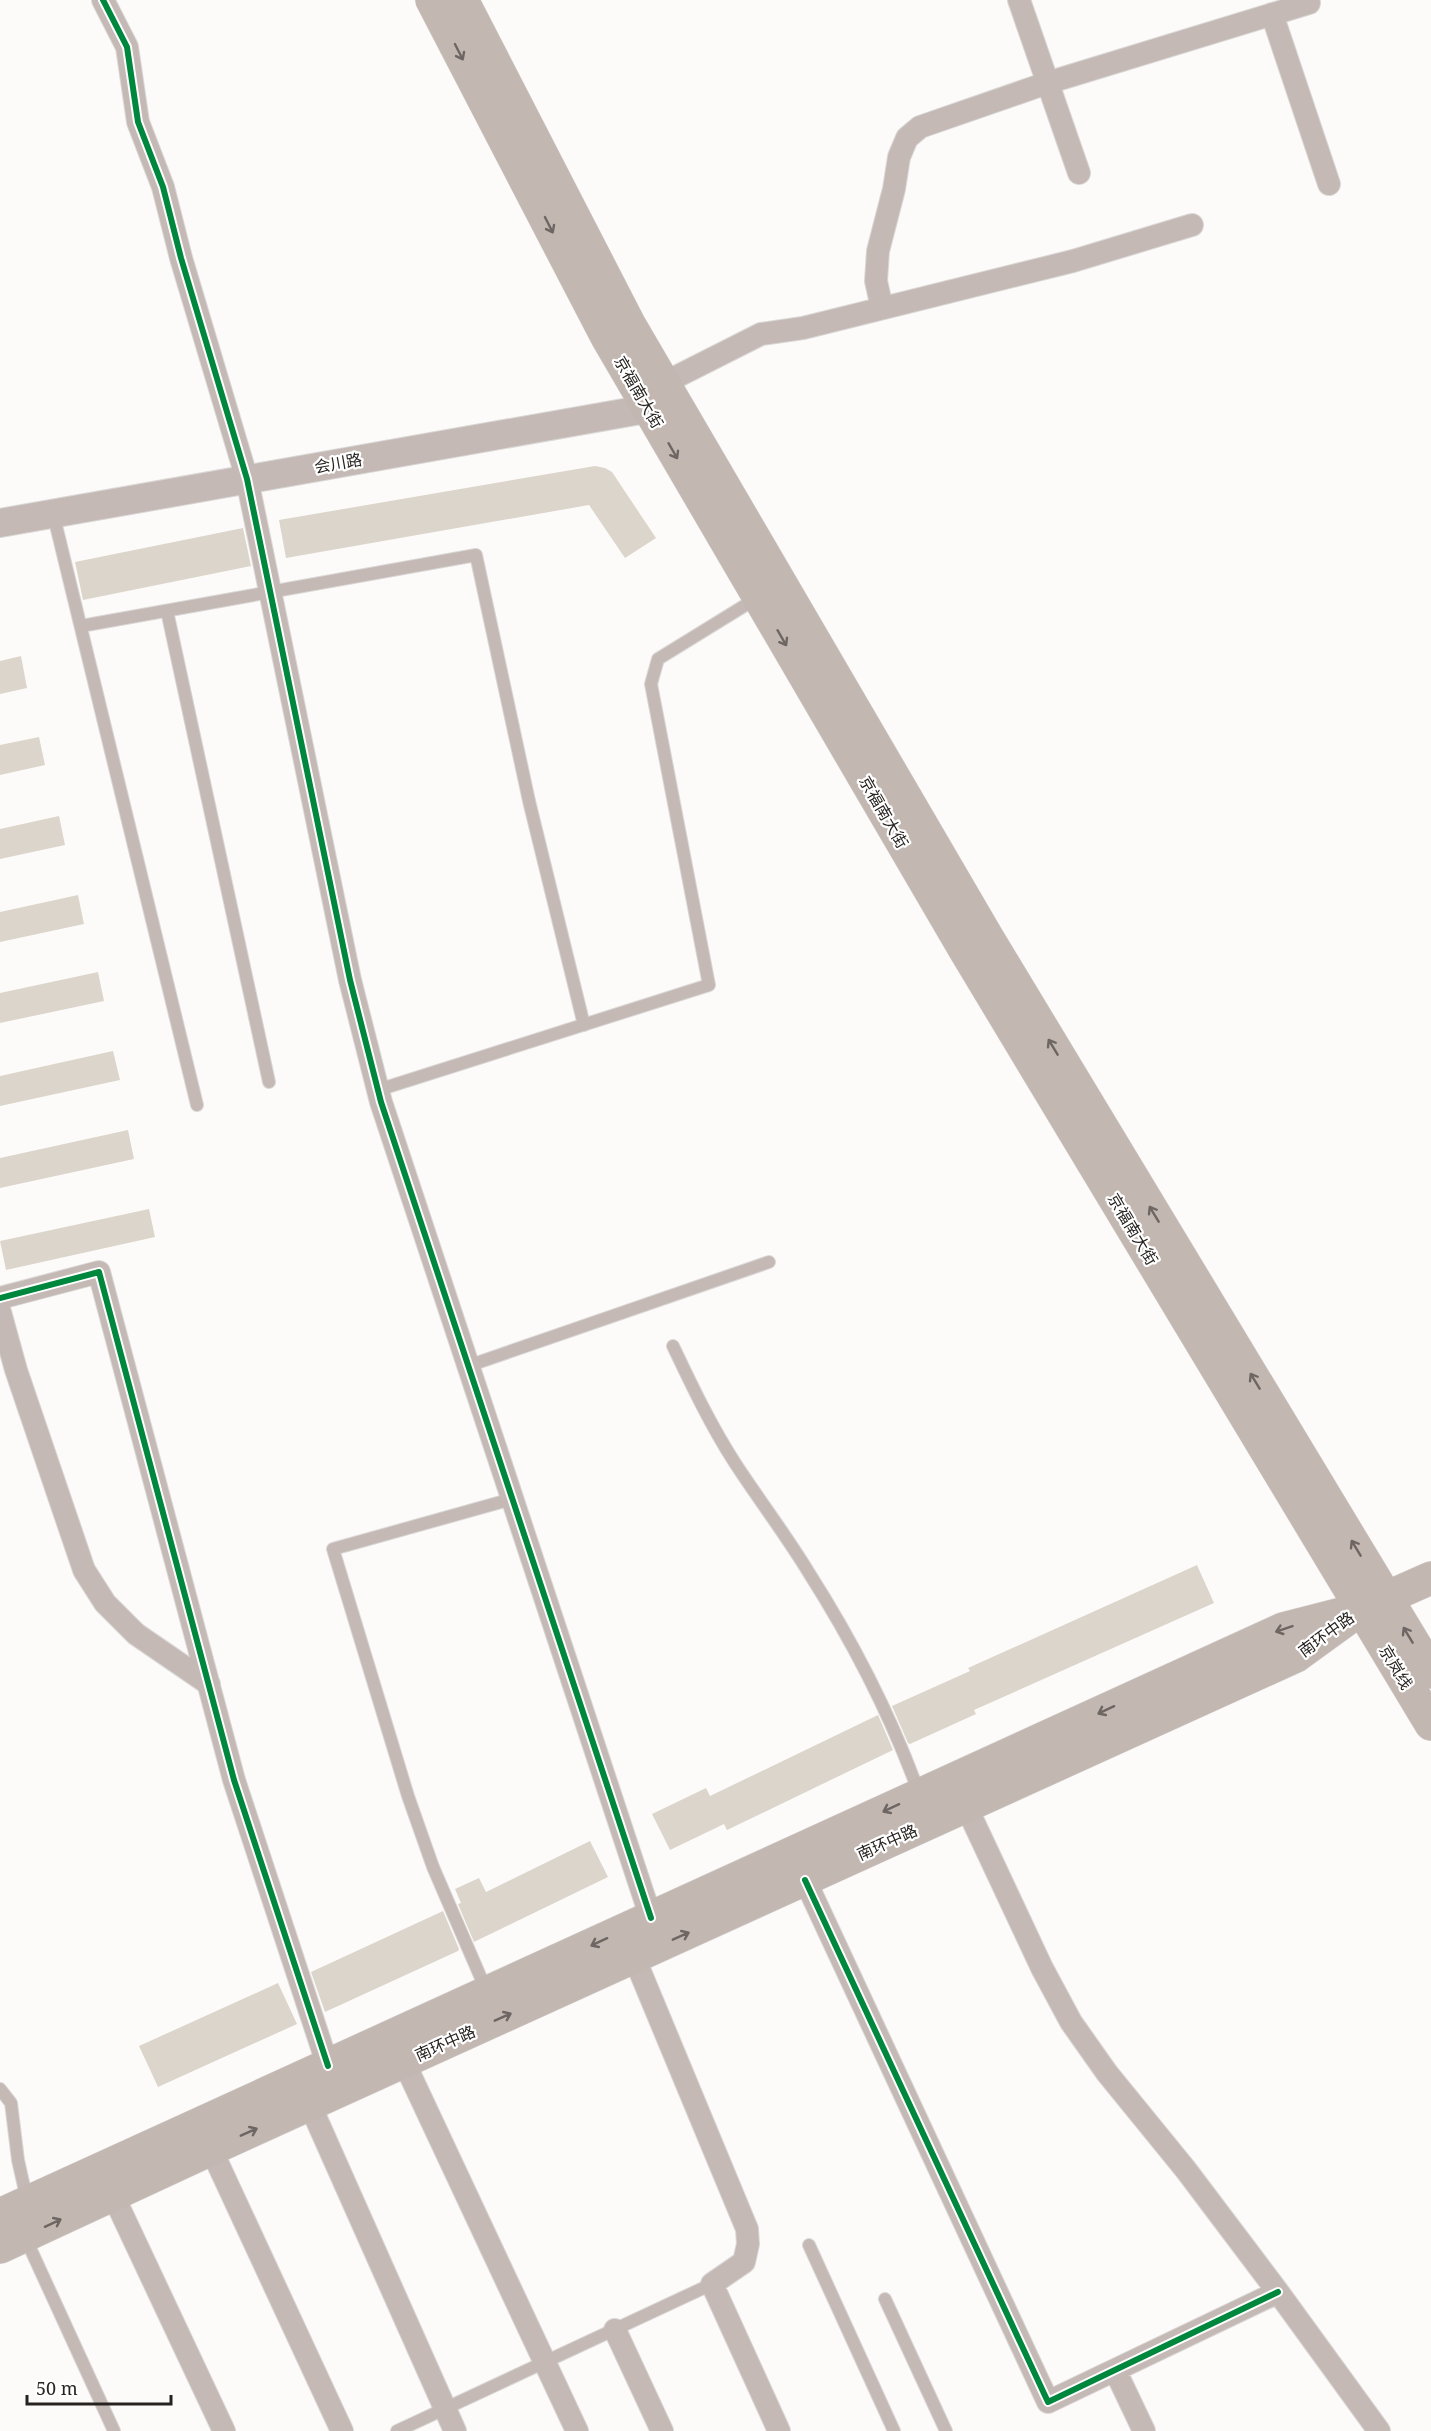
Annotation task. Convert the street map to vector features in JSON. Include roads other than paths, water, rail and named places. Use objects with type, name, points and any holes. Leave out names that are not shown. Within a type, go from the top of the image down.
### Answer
[{"type":"highway","name":"京福南大街","points":[[432,0],[607,337],[662,398],[993,947],[1373,1604]]},
{"type":"highway","name":"京福南大街","points":[[462,0],[629,324],[662,398],[759,597],[964,950],[1373,1604]]},
{"type":"highway","points":[[1373,1604],[1431,1578]]},
{"type":"highway","name":"京岚线","points":[[1373,1604],[1431,1672]]},
{"type":"highway","name":"京岚线","points":[[1373,1604],[1431,1724]]},
{"type":"highway","name":"南环中路","points":[[14,2209],[1283,1629],[1373,1604]]},
{"type":"highway","name":"南环中路","points":[[12,2242],[211,2149],[1296,1656],[1373,1604]]},
{"type":"street","points":[[103,0],[127,47],[138,123],[163,187],[181,258],[247,479],[350,980],[378,1090],[651,1918]]},
{"type":"street","points":[[1019,0],[1079,173]]},
{"type":"street","points":[[882,308],[876,281],[878,251],[894,189],[899,157],[907,138],[920,127],[1047,83],[1310,3]]},
{"type":"street","points":[[1272,14],[1329,184]]},
{"type":"street","points":[[662,398],[761,334],[803,328],[1073,261],[1192,225]]},
{"type":"street","name":"会川路","points":[[0,523],[247,479],[662,398]]},
{"type":"street","points":[[0,1298],[99,1272],[234,1780],[328,2066]]},
{"type":"street","points":[[0,1312],[16,1370],[84,1570],[105,1603],[136,1634],[209,1684]]},
{"type":"street","points":[[966,1806],[1042,1968],[1071,2022],[1107,2073],[1186,2170],[1278,2292],[1378,2431]]},
{"type":"street","points":[[805,1880],[1048,2402],[1278,2292]]},
{"type":"street","points":[[634,1957],[747,2229],[748,2244],[744,2262],[712,2284],[779,2431]]},
{"type":"street","points":[[404,2062],[577,2431]]},
{"type":"street","points":[[310,2104],[456,2431]]},
{"type":"street","points":[[211,2149],[342,2431]]},
{"type":"street","points":[[113,2195],[224,2431]]},
{"type":"street","points":[[615,2330],[662,2431]]},
{"type":"street","points":[[1115,2370],[1144,2431]]},
{"type":"lane","points":[[53,513],[197,1105]]},
{"type":"lane","points":[[81,626],[476,555],[529,801],[584,1025]]},
{"type":"lane","points":[[378,1090],[710,985],[651,684],[658,659],[759,597]]},
{"type":"lane","points":[[166,611],[269,1082]]},
{"type":"lane","points":[[468,1366],[769,1262]]},
{"type":"lane","points":[[673,1346],[703,1410],[735,1463],[810,1573],[878,1695],[900,1741],[920,1795]]},
{"type":"lane","points":[[487,1993],[433,1867],[415,1816],[333,1549],[512,1499]]},
{"type":"lane","points":[[0,2089],[11,2103],[18,2160],[14,2209]]},
{"type":"lane","points":[[12,2242],[114,2431]]},
{"type":"lane","points":[[809,2245],[894,2431]]},
{"type":"lane","points":[[397,2431],[712,2284]]},
{"type":"lane","points":[[885,2299],[946,2431]]}]
